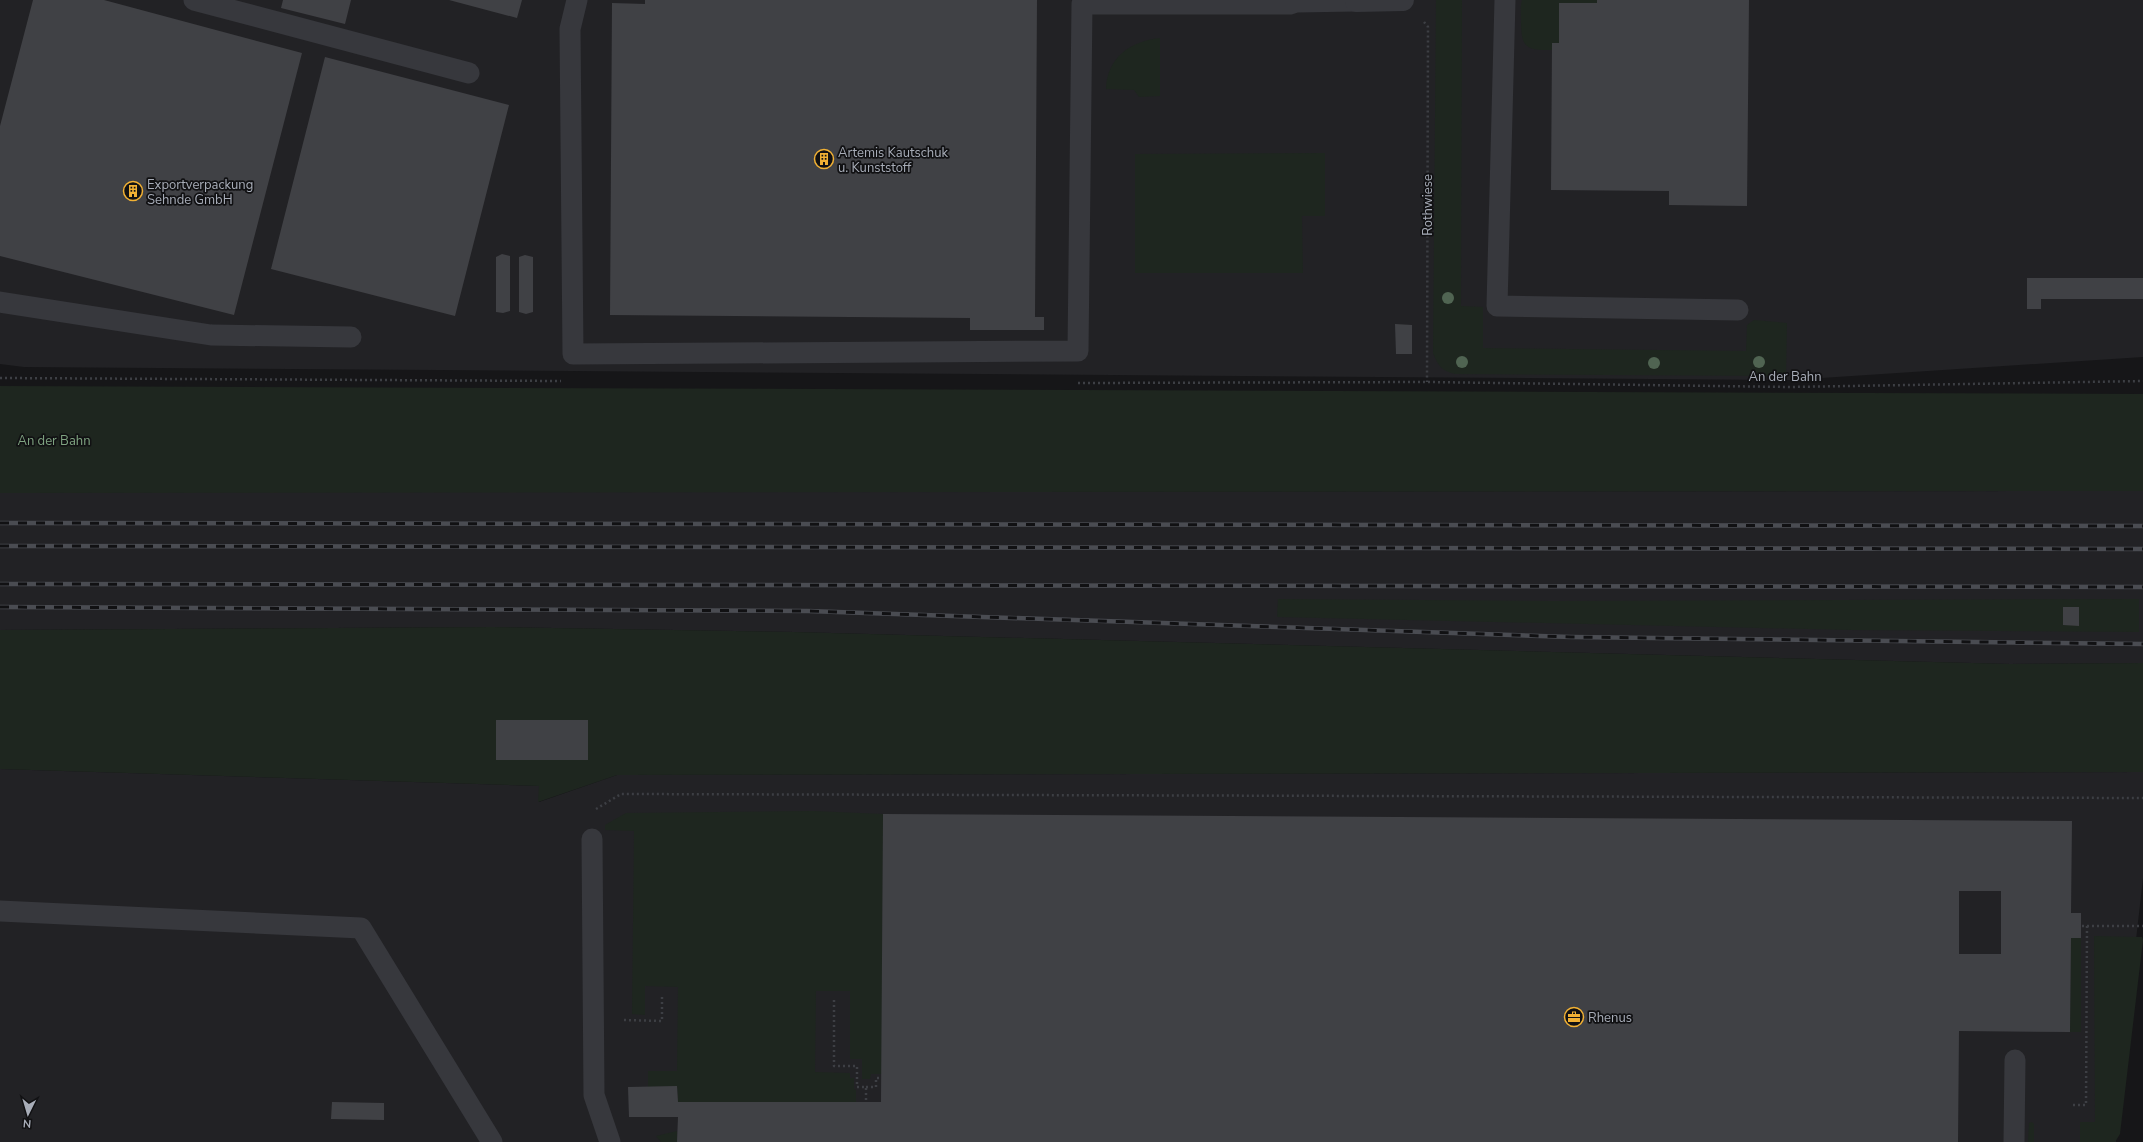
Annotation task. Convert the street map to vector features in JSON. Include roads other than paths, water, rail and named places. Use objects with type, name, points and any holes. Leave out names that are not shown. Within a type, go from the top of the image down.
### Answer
[{"type":"street","points":[[1356,1],[1403,0]]},
{"type":"lane","points":[[194,0],[469,73]]},
{"type":"lane","points":[[577,0],[570,30],[573,354],[1078,351],[1082,4],[1290,4],[1296,2],[1356,1]]},
{"type":"lane","points":[[1505,0],[1497,306],[1738,310]]},
{"type":"lane","points":[[0,302],[211,335],[351,337]]},
{"type":"lane","points":[[592,839],[594,1095],[610,1142]]},
{"type":"lane","points":[[0,911],[361,928],[492,1142]]},
{"type":"lane","points":[[2014,1142],[2015,1060]]},
{"type":"railway","points":[[0,523],[2143,526]]},
{"type":"railway","points":[[0,546],[2143,549]]},
{"type":"railway","points":[[0,584],[2143,587]]},
{"type":"railway","points":[[0,607],[808,611],[1571,637],[2143,644]]},
{"type":"place","name":"Artemis Kautschuk u. Kunststoff","points":[[824,159]]},
{"type":"place","name":"Exportverpackung Sehnde GmbH","points":[[133,191]]},
{"type":"place","name":"Rhenus","points":[[1574,1017]]},
{"type":"park label","name":"An der Bahn","points":[[54,440]]}]
